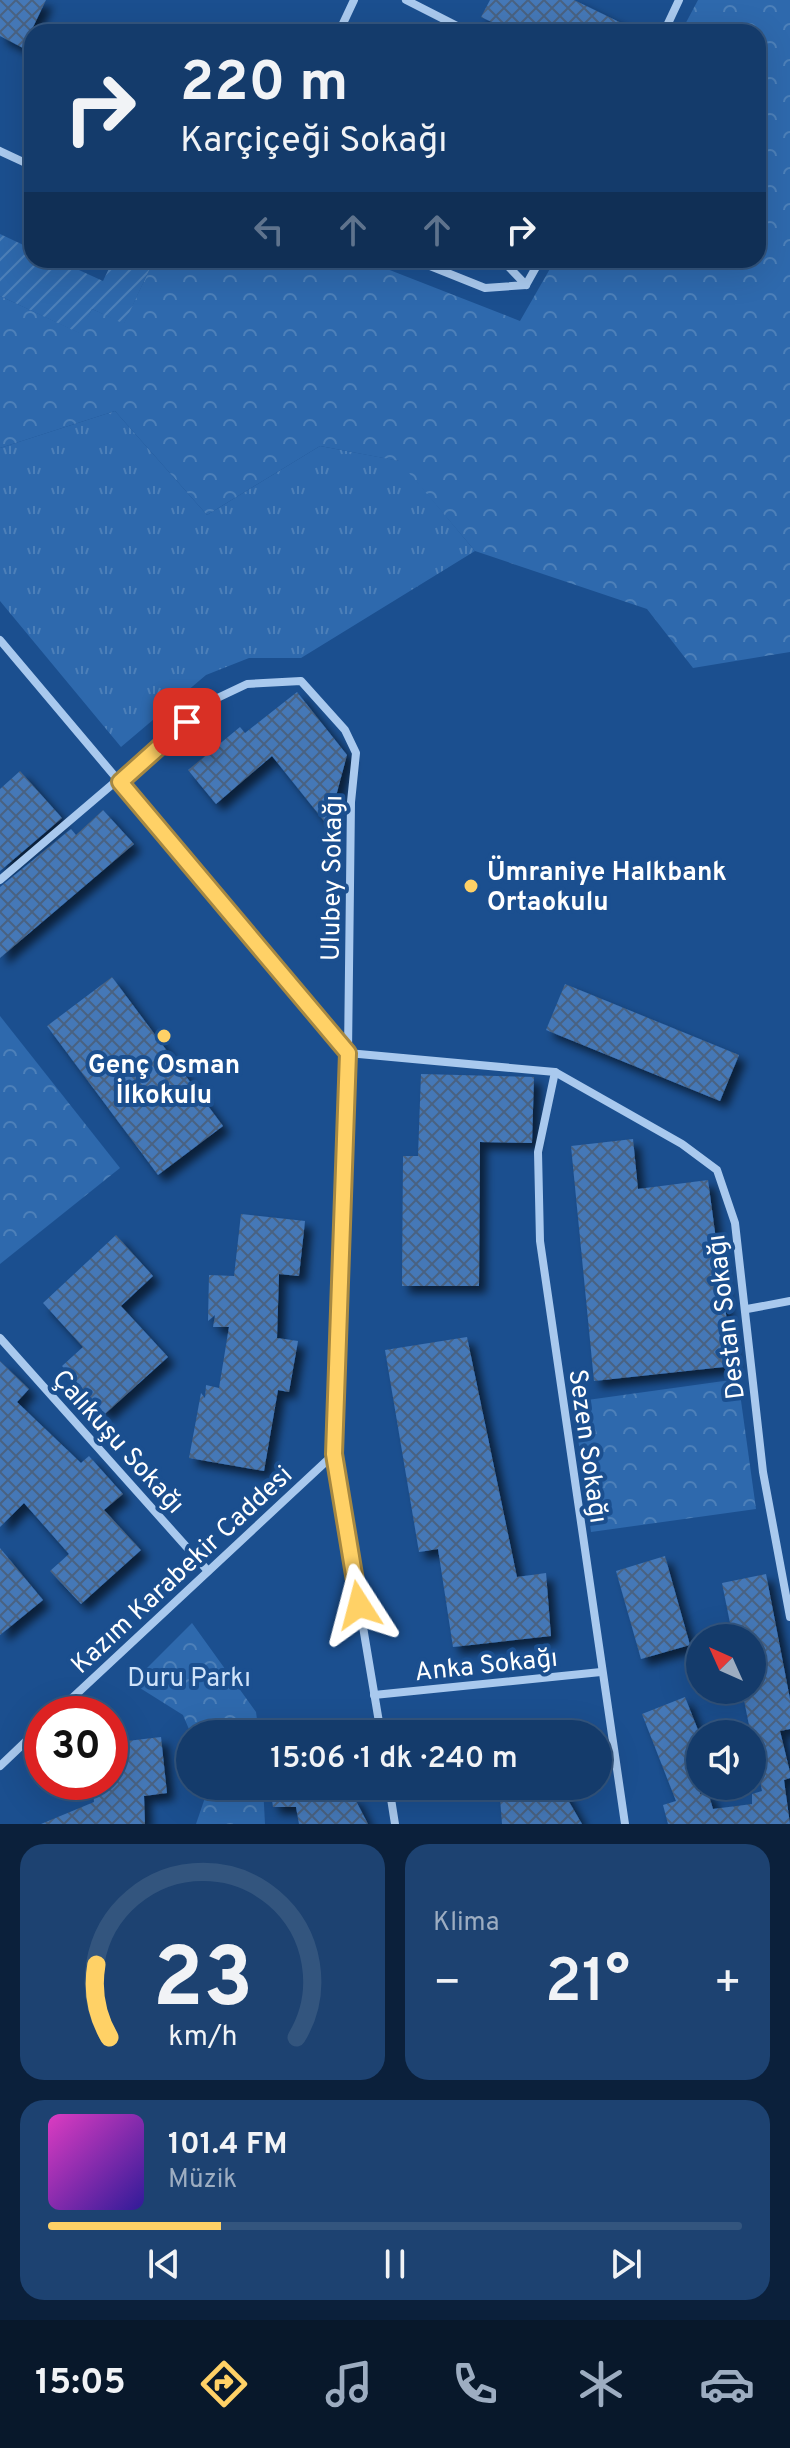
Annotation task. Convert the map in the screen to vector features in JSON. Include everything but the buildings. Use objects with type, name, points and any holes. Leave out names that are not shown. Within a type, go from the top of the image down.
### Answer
[{"type":"street","points":[[343,24],[354,0]]},
{"type":"street","points":[[406,0],[453,24]]},
{"type":"street","points":[[668,24],[679,0]]},
{"type":"street","points":[[0,151],[24,162]]},
{"type":"street","points":[[435,268],[485,288],[526,285]]},
{"type":"street","points":[[510,268],[526,285]]},
{"type":"street","points":[[526,285],[536,268]]},
{"type":"street","points":[[0,640],[348,1053]]},
{"type":"street","name":"Ulubey Sokağı","points":[[120,782],[209,702],[247,684],[301,681],[345,730],[356,753],[351,802],[348,1053],[334,1454],[378,1720]]},
{"type":"street","points":[[0,880],[120,782]]},
{"type":"street","name":"Destan Sokağı","points":[[348,1053],[555,1072],[682,1144],[717,1170],[735,1223],[763,1472],[790,1617]]},
{"type":"street","name":"Sezen Sokağı","points":[[555,1072],[538,1152],[540,1241],[625,1824]]},
{"type":"street","points":[[747,1309],[790,1301]]},
{"type":"street","name":"Çalıkuşu Sokağı","points":[[0,1338],[208,1571]]},
{"type":"street","name":"Kazım Karabekir Caddesi","points":[[74,1696],[334,1454]]},
{"type":"street","name":"Anka Sokağı","points":[[374,1695],[601,1672]]},
{"type":"street","points":[[0,1766],[24,1743]]},
{"type":"street","points":[[391,1800],[395,1824]]},
{"type":"green space","points":[[698,0],[790,0],[790,652],[693,668],[647,609],[475,551],[399,461],[320,446],[207,515],[115,411],[0,448],[0,296],[80,333],[92,309],[124,323],[150,268],[384,268],[520,321],[550,268],[766,268],[766,24],[685,24]]},
{"type":"green space","points":[[0,234],[24,245],[24,268],[75,268],[103,281],[109,268],[150,268],[124,324],[92,309],[81,334],[0,296]]},
{"type":"green space","points":[[115,411],[207,515],[320,446],[400,461],[475,551],[301,658],[249,658],[206,675],[121,747],[0,601],[0,448]]},
{"type":"green space","points":[[0,1016],[120,1168],[0,1264]]},
{"type":"green space","points":[[738,1379],[756,1509],[591,1532],[573,1402]]},
{"type":"green space","name":"Duru Parkı","points":[[192,1623],[256,1712],[257,1720],[185,1720],[183,1715],[132,1683]]},
{"type":"green space","points":[[204,1800],[264,1800],[265,1824],[196,1824]]},
{"type":"place","name":"Ümraniye Halkbank Ortaokulu","points":[[471,886]]},
{"type":"place","name":"Genç Osman İlkokulu","points":[[164,1036]]},
{"type":"route","points":[[187,722],[120,782],[348,1053],[334,1454],[359,1605]]}]
